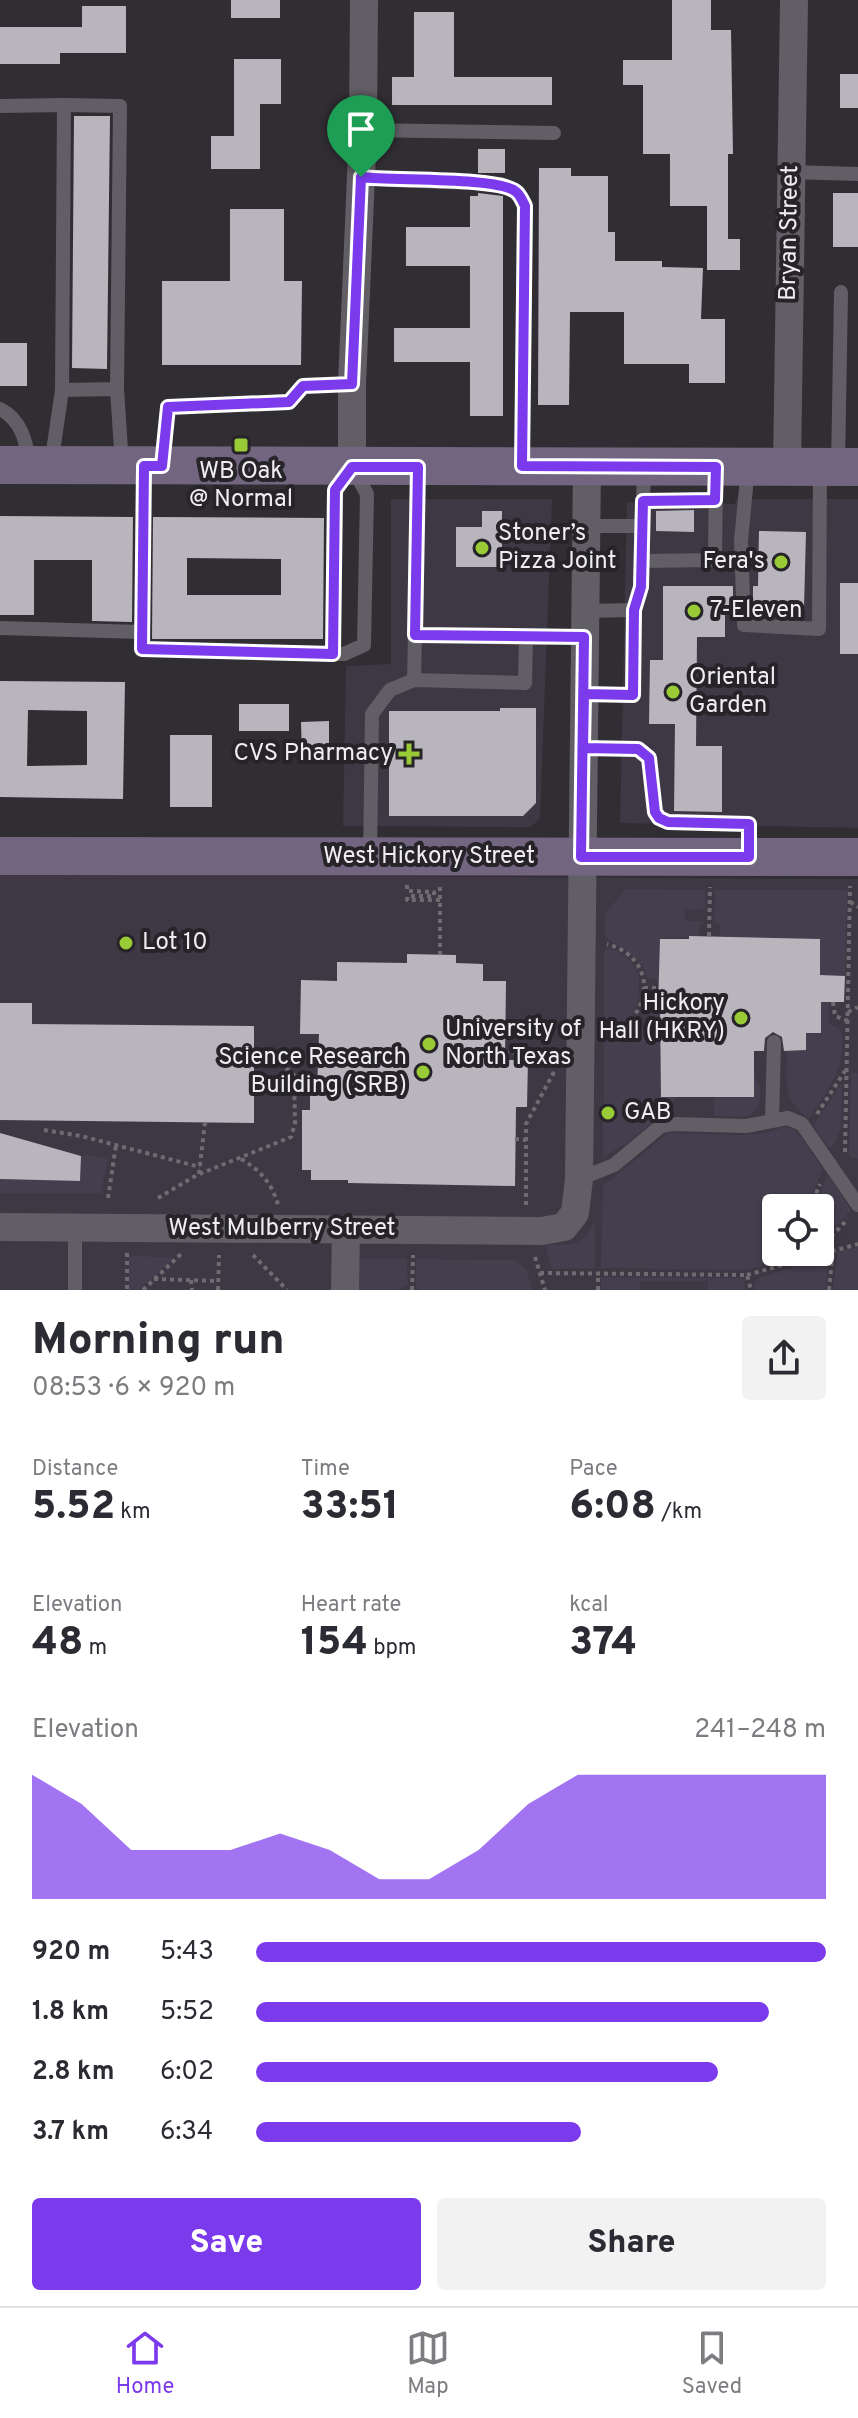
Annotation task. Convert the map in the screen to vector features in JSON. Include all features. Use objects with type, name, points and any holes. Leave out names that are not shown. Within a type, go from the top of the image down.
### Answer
[{"type":"main road","points":[[27,465],[587,466],[644,483],[826,467]]},
{"type":"main road","name":"West Hickory Street","points":[[0,856],[749,857],[854,872]]},
{"type":"street","points":[[352,467],[364,0]]},
{"type":"street","name":"Bryan Street","points":[[794,0],[791,172],[826,467]]},
{"type":"street","points":[[579,1179],[587,466]]},
{"type":"street","name":"West Mulberry Street","points":[[0,1227],[542,1231],[564,1227],[575,1213],[579,1179]]},
{"type":"street","points":[[345,1290],[346,1230]]},
{"type":"lane","points":[[27,465],[62,390],[64,105]]},
{"type":"lane","points":[[0,106],[120,106],[117,389],[142,466],[142,649],[333,654],[344,654],[364,645],[367,494],[352,467],[335,490],[333,654]]},
{"type":"lane","points":[[363,130],[554,133]]},
{"type":"lane","points":[[791,172],[858,174]]},
{"type":"lane","points":[[361,177],[501,184],[518,192],[525,206],[522,466]]},
{"type":"lane","points":[[726,478],[741,541],[744,625],[819,629],[826,467],[841,292]]},
{"type":"lane","points":[[142,466],[168,407],[289,402],[303,386],[352,384]]},
{"type":"lane","points":[[62,390],[117,389]]},
{"type":"lane","points":[[0,409],[21,428],[26,440],[27,465]]},
{"type":"lane","points":[[414,680],[418,467]]},
{"type":"lane","points":[[642,561],[715,560],[726,478]]},
{"type":"lane","points":[[584,694],[633,695],[634,610],[641,587],[644,483]]},
{"type":"lane","points":[[586,526],[642,526]]},
{"type":"lane","points":[[415,635],[526,638],[634,610]]},
{"type":"lane","points":[[0,628],[142,632]]},
{"type":"lane","points":[[370,857],[372,714],[390,690],[414,680],[525,683],[526,638]]},
{"type":"lane","points":[[583,748],[638,749],[644,752],[649,758],[655,812],[659,818],[668,822],[749,824],[749,857]]},
{"type":"lane","points":[[772,1121],[774,1042]]},
{"type":"lane","points":[[579,1179],[614,1165],[661,1126],[746,1126],[788,1118],[797,1120],[806,1129],[858,1205]]},
{"type":"lane","points":[[75,1227],[75,1290]]},
{"type":"path","points":[[844,1186],[850,902],[854,872]]},
{"type":"path","points":[[407,878],[407,891],[434,892],[434,896],[408,896],[407,900],[440,900]]},
{"type":"path","points":[[440,886],[440,955]]},
{"type":"path","points":[[709,936],[710,889]]},
{"type":"path","points":[[850,902],[858,907]]},
{"type":"path","points":[[601,942],[617,946],[631,957],[640,969],[644,988],[641,1005],[631,1022],[624,1028],[601,1036]]},
{"type":"path","points":[[644,988],[658,988]]},
{"type":"path","points":[[833,1002],[835,1016],[848,1021]]},
{"type":"path","points":[[848,1012],[858,1007]]},
{"type":"path","points":[[505,1053],[559,1053]]},
{"type":"path","points":[[526,1205],[526,1124],[559,1063]]},
{"type":"path","points":[[158,1198],[199,1174],[284,1141],[294,1131],[294,1075],[286,1068]]},
{"type":"path","points":[[806,1129],[847,1069]]},
{"type":"path","points":[[199,1174],[205,1122]]},
{"type":"path","points":[[44,1130],[200,1167]]},
{"type":"path","points":[[515,1139],[526,1140]]},
{"type":"path","points":[[108,1198],[116,1145]]},
{"type":"path","points":[[241,1159],[262,1173],[274,1192],[279,1209]]},
{"type":"path","points":[[816,1194],[829,1163]]},
{"type":"path","points":[[834,1233],[848,1218]]},
{"type":"path","points":[[834,1250],[858,1244]]},
{"type":"path","points":[[127,1253],[127,1290]]},
{"type":"path","points":[[143,1290],[181,1254]]},
{"type":"path","points":[[218,1290],[219,1255]]},
{"type":"path","points":[[253,1255],[287,1290]]},
{"type":"path","points":[[412,1290],[413,1255]]},
{"type":"path","points":[[535,1257],[544,1289]]},
{"type":"path","points":[[540,1273],[747,1275],[776,1266]]},
{"type":"path","points":[[829,1290],[831,1266]]},
{"type":"path","points":[[598,1273],[598,1290]]},
{"type":"path","points":[[747,1275],[751,1290]]},
{"type":"path","points":[[154,1279],[218,1281]]},
{"type":"path","points":[[191,1280],[192,1290]]},
{"type":"shaded area","points":[[391,499],[552,499],[540,819],[530,827],[343,826],[346,666],[391,664]]},
{"type":"shaded area","points":[[736,499],[858,499],[858,828],[620,823],[627,502],[735,504]]},
{"type":"shaded area","name":"University of North Texas","points":[[0,874],[858,879],[858,1290],[0,1290]]},
{"type":"shaded area","points":[[626,889],[705,890],[705,909],[685,910],[685,921],[705,921],[699,926],[699,936],[661,939],[658,979],[647,979],[641,963],[605,936],[605,914]]},
{"type":"shaded area","points":[[715,890],[847,890],[845,976],[820,975],[819,939],[729,939],[728,936],[720,936],[720,926],[714,922]]},
{"type":"shaded area","points":[[607,948],[632,962],[638,975],[640,994],[629,1018],[607,1030],[604,1027],[604,952]]},
{"type":"shaded area","points":[[646,999],[658,999],[660,1007],[661,1097],[676,1097],[644,1130],[603,1156],[603,1122],[613,1122],[613,1104],[604,1104],[604,1041],[624,1032],[629,1038],[643,1029],[652,1015],[643,1010]]},
{"type":"shaded area","points":[[821,1002],[829,1002],[829,1024],[841,1029],[842,1055],[835,1077],[809,1119],[790,1096],[787,1051],[805,1050],[806,1033],[820,1033]]},
{"type":"shaded area","points":[[851,1073],[858,1073],[858,1159],[849,1153]]},
{"type":"shaded area","points":[[754,1076],[760,1092],[755,1111],[738,1117],[714,1116],[714,1097],[754,1097]]},
{"type":"shaded area","points":[[842,1083],[841,1126],[834,1145],[829,1148],[813,1125]]},
{"type":"shaded area","points":[[784,1127],[795,1129],[823,1169],[812,1194],[762,1194],[762,1266],[765,1266],[743,1270],[601,1268],[603,1186],[668,1133],[766,1133]]},
{"type":"shaded area","points":[[81,1156],[108,1159],[101,1193],[0,1193],[0,1179],[80,1181]]},
{"type":"shaded area","points":[[827,1176],[851,1210],[834,1228],[834,1194],[819,1194]]},
{"type":"shaded area","points":[[595,1219],[595,1268],[552,1269],[545,1245],[569,1244],[582,1239]]},
{"type":"shaded area","points":[[858,1247],[858,1290],[833,1290],[837,1252]]},
{"type":"shaded area","points":[[129,1256],[174,1257],[139,1290],[129,1290]]},
{"type":"shaded area","points":[[357,1259],[407,1259],[408,1285],[397,1290],[357,1290]]},
{"type":"shaded area","points":[[416,1259],[514,1260],[526,1269],[532,1290],[420,1290],[416,1288]]},
{"type":"shaded area","points":[[795,1266],[828,1266],[826,1290],[755,1290],[754,1284],[759,1278]]},
{"type":"shaded area","points":[[601,1277],[743,1278],[746,1290],[708,1290],[708,1281],[640,1281],[640,1290],[601,1290]]},
{"type":"building","points":[[231,0],[280,0],[280,18],[231,18]]},
{"type":"building","points":[[672,0],[711,0],[711,30],[731,30],[733,154],[728,154],[728,239],[740,239],[740,270],[707,270],[707,206],[670,206],[670,154],[643,154],[643,85],[623,85],[623,60],[672,60]]},
{"type":"building","points":[[82,6],[126,6],[126,53],[60,53],[60,64],[0,64],[0,27],[82,27]]},
{"type":"building","points":[[414,12],[454,12],[454,77],[552,77],[552,105],[392,105],[392,77],[414,77]]},
{"type":"building","points":[[234,59],[281,59],[281,104],[260,104],[260,169],[211,169],[211,136],[234,136]]},
{"type":"building","points":[[840,74],[858,74],[858,108],[840,108]]},
{"type":"building","points":[[74,116],[110,116],[107,369],[72,368]]},
{"type":"building","points":[[478,149],[505,149],[505,173],[478,173]]},
{"type":"building","points":[[539,168],[571,168],[571,176],[608,176],[608,232],[615,232],[615,261],[662,261],[662,267],[703,268],[701,319],[725,319],[725,383],[689,383],[689,364],[624,364],[624,312],[570,312],[569,405],[538,405]]},
{"type":"building","points":[[478,193],[503,196],[503,416],[470,416],[470,362],[394,362],[394,328],[470,328],[470,266],[406,266],[406,227],[470,227],[470,196],[478,196]]},
{"type":"building","points":[[833,193],[858,193],[858,247],[833,247]]},
{"type":"building","points":[[230,209],[284,209],[284,281],[302,281],[301,365],[162,365],[162,281],[230,281]]},
{"type":"building","points":[[0,343],[27,343],[27,386],[0,386]]},
{"type":"building","name":"7-Eleven","points":[[694,510],[694,532],[656,531],[656,511]]},
{"type":"building","points":[[482,511],[502,511],[502,567],[456,567],[456,527],[482,527]]},
{"type":"building","points":[[0,516],[133,517],[132,622],[92,621],[92,560],[34,560],[34,615],[0,615]]},
{"type":"building","points":[[153,517],[324,518],[323,639],[152,639]],"holes":[[[187,558],[281,559],[281,595],[187,595]]]},
{"type":"building","points":[[759,531],[806,532],[804,608],[753,607],[753,586],[758,586]]},
{"type":"building","points":[[840,583],[858,583],[858,654],[840,654]]},
{"type":"building","points":[[663,586],[733,586],[733,606],[725,606],[725,637],[697,637],[696,746],[722,746],[722,812],[674,811],[675,724],[649,724],[650,660],[663,660]]},
{"type":"building","points":[[0,681],[125,682],[123,799],[0,797]],"holes":[[[28,710],[87,711],[87,765],[27,766]]]},
{"type":"building","points":[[239,704],[289,704],[289,731],[239,731]]},
{"type":"building","name":"CVS Pharmacy","points":[[500,708],[536,708],[536,803],[523,816],[389,816],[389,711],[500,711]]},
{"type":"building","points":[[329,721],[329,756],[302,756],[301,722]]},
{"type":"building","points":[[170,735],[212,735],[212,807],[170,807]]},
{"type":"building","name":"Hickory Hall (HKRY)","points":[[689,936],[820,939],[820,975],[845,976],[844,1002],[821,1002],[821,1033],[806,1033],[806,1050],[784,1051],[782,1037],[773,1032],[765,1038],[764,1051],[754,1051],[754,1097],[661,1097],[658,1007],[660,939],[689,939]]},
{"type":"building","name":"Science Research Building (SRB)","points":[[407,954],[456,955],[456,963],[483,964],[483,981],[506,981],[505,1060],[528,1060],[527,1107],[516,1107],[515,1186],[348,1183],[348,1180],[311,1180],[311,1170],[302,1170],[302,1110],[310,1110],[310,1090],[317,1090],[319,1034],[300,1034],[301,980],[337,981],[337,962],[407,963]]},
{"type":"building","points":[[0,1003],[32,1003],[32,1024],[254,1026],[254,1123],[0,1120]]},
{"type":"building","points":[[0,1133],[81,1156],[80,1181],[0,1179]]},
{"type":"place","name":"WB Oak @ Normal","points":[[241,445]]},
{"type":"place","name":"Stoner’s Pizza Joint","points":[[482,548]]},
{"type":"place","name":"Fera's","points":[[781,562]]},
{"type":"place","name":"7-Eleven","points":[[694,611]]},
{"type":"place","name":"Oriental Garden","points":[[673,692]]},
{"type":"place","name":"CVS Pharmacy","points":[[409,754]]},
{"type":"place","name":"Lot 10","points":[[126,943]]},
{"type":"place","name":"Hickory Hall (HKRY)","points":[[741,1018]]},
{"type":"place","name":"University of North Texas","points":[[429,1044]]},
{"type":"place","name":"Science Research Building (SRB)","points":[[423,1072]]},
{"type":"place","name":"GAB","points":[[608,1113]]},
{"type":"route","points":[[361,177],[501,184],[518,192],[525,206],[522,466],[716,467],[715,500],[643,501],[641,587],[634,610],[633,695],[584,694],[583,748],[638,749],[644,752],[649,758],[655,812],[659,818],[668,822],[749,824],[749,857],[581,857],[584,637],[415,635],[418,467],[352,467],[335,490],[333,654],[142,649],[144,466],[162,466],[168,407],[289,402],[303,386],[352,384],[361,177]]}]
